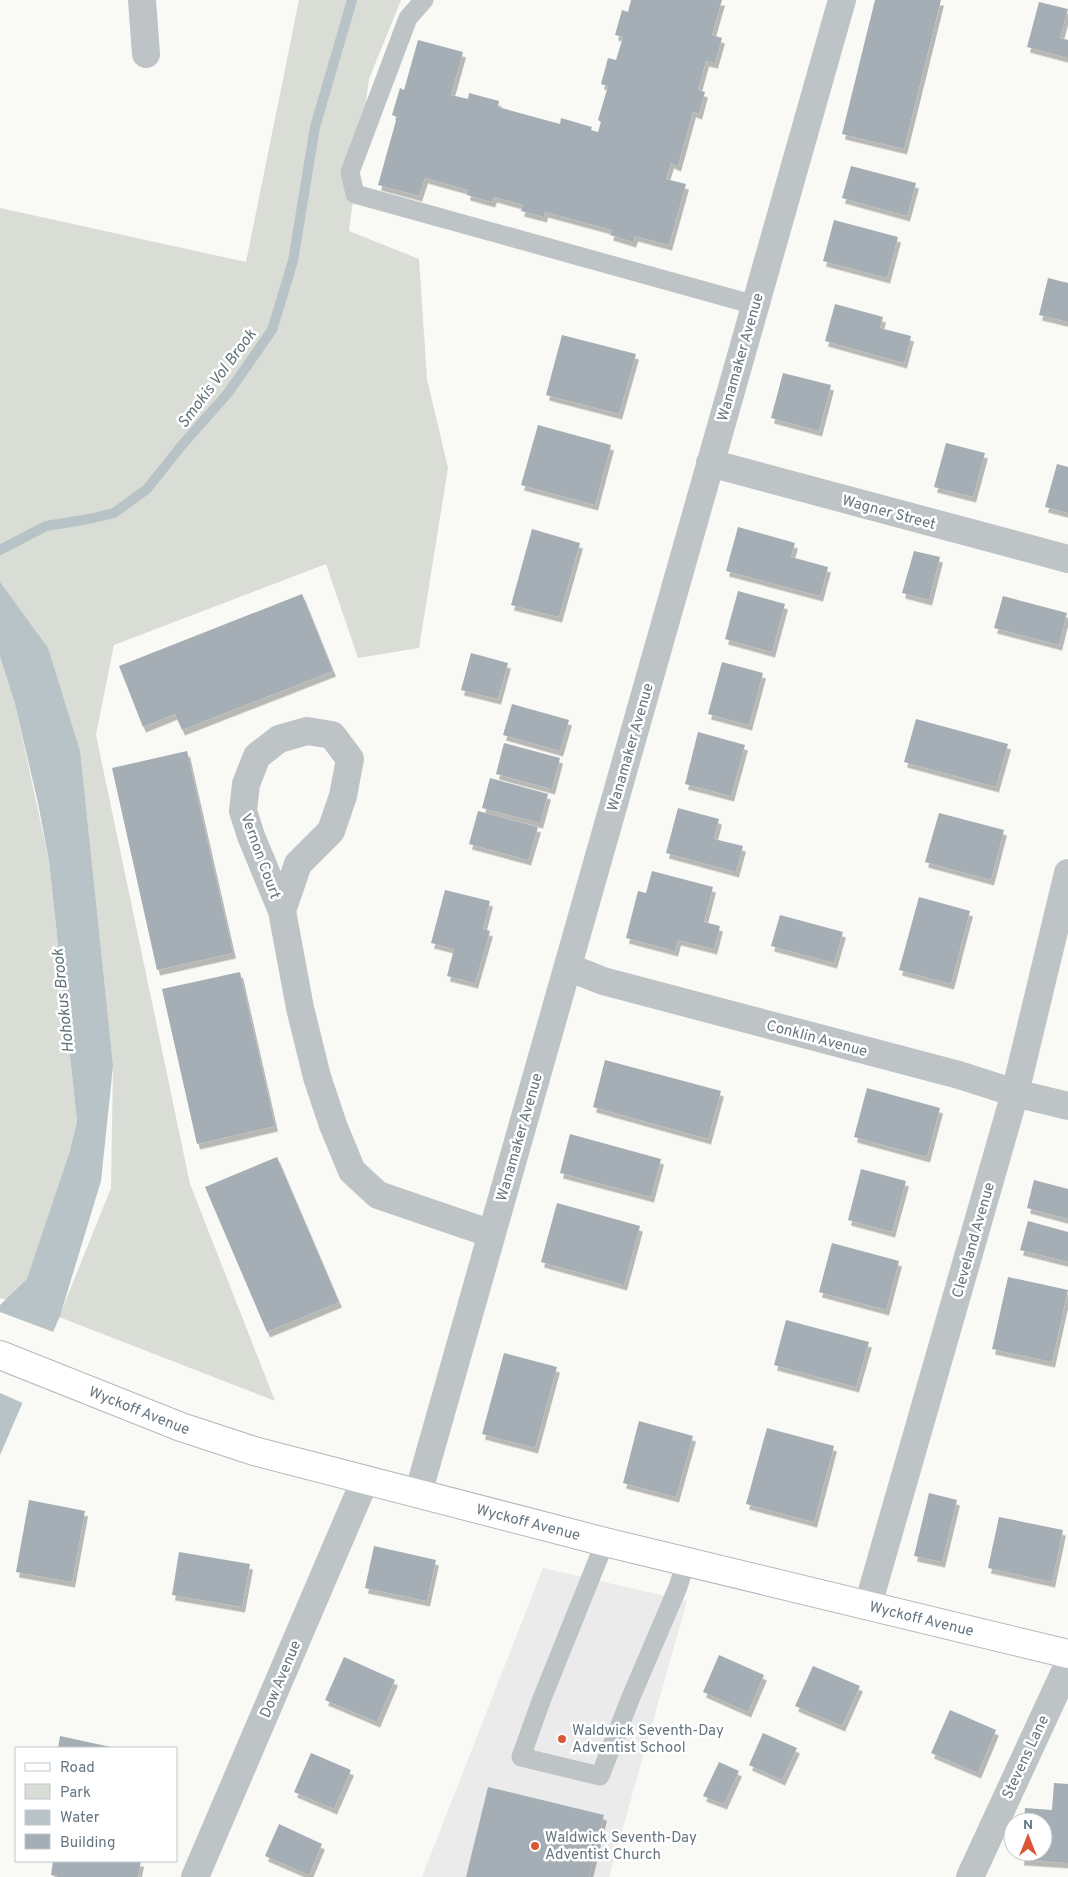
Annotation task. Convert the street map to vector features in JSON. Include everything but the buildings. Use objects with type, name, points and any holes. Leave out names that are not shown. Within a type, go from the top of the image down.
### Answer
[{"type":"main road","name":"Wyckoff Avenue","points":[[0,1355],[181,1428],[254,1451],[606,1542],[1068,1654]]},
{"type":"street","points":[[142,0],[146,54]]},
{"type":"street","name":"Wanamaker Avenue","points":[[418,1494],[842,0]]},
{"type":"street","name":"Wagner Street","points":[[710,463],[1068,559]]},
{"type":"street","name":"Vernon Court","points":[[282,911],[298,864],[331,832],[343,796],[350,759],[332,735],[307,731],[279,739],[257,756],[246,784],[243,811],[251,836],[282,911],[300,1008],[333,1125],[352,1171],[378,1195],[492,1234]]},
{"type":"street","name":"Cleveland Avenue","points":[[868,1605],[1015,1093],[1068,873]]},
{"type":"street","name":"Conklin Avenue","points":[[568,967],[603,981],[959,1075],[1015,1093],[1068,1106]]},
{"type":"street","name":"Dow Avenue","points":[[195,1877],[364,1480]]},
{"type":"street","name":"Stevens Lane","points":[[970,1877],[1068,1665]]},
{"type":"lane","points":[[424,0],[408,18],[350,172],[355,194],[755,305]]},
{"type":"lane","points":[[606,1542],[544,1692],[521,1757],[600,1776],[678,1586],[686,1561]]},
{"type":"shaded area","name":"Waldwick Seventh-Day Adventist School","points":[[543,1568],[687,1601],[609,1877],[422,1877]]},
{"type":"green space","points":[[299,0],[401,0],[369,79],[349,231],[419,259],[427,379],[448,468],[419,648],[358,658],[326,564],[114,645],[96,735],[190,1184],[275,1401],[59,1317],[111,1188],[113,1066],[0,584],[0,208],[246,262]]},
{"type":"green space","points":[[0,658],[15,704],[49,861],[77,1121],[31,1306],[0,1298]]},
{"type":"water","points":[[0,582],[48,648],[80,751],[113,1066],[101,1181],[60,1316],[0,1455],[0,1305],[27,1279],[69,1154],[77,1121],[49,861],[38,803],[15,704],[0,657]]},
{"type":"pier","points":[[0,1312],[56,1333],[25,1404],[0,1393]]},
{"type":"waterway","name":"Smokis Vol Brook","points":[[0,550],[46,526],[114,513],[147,489],[182,445],[228,393],[272,330],[293,261],[315,127],[352,0]]},
{"type":"place","name":"Waldwick Seventh-Day Adventist School","points":[[562,1739]]},
{"type":"place","name":"Waldwick Seventh-Day Adventist Church","points":[[535,1846]]},
{"type":"water label","name":"Hohokus Brook","points":[[62,1001]]}]
